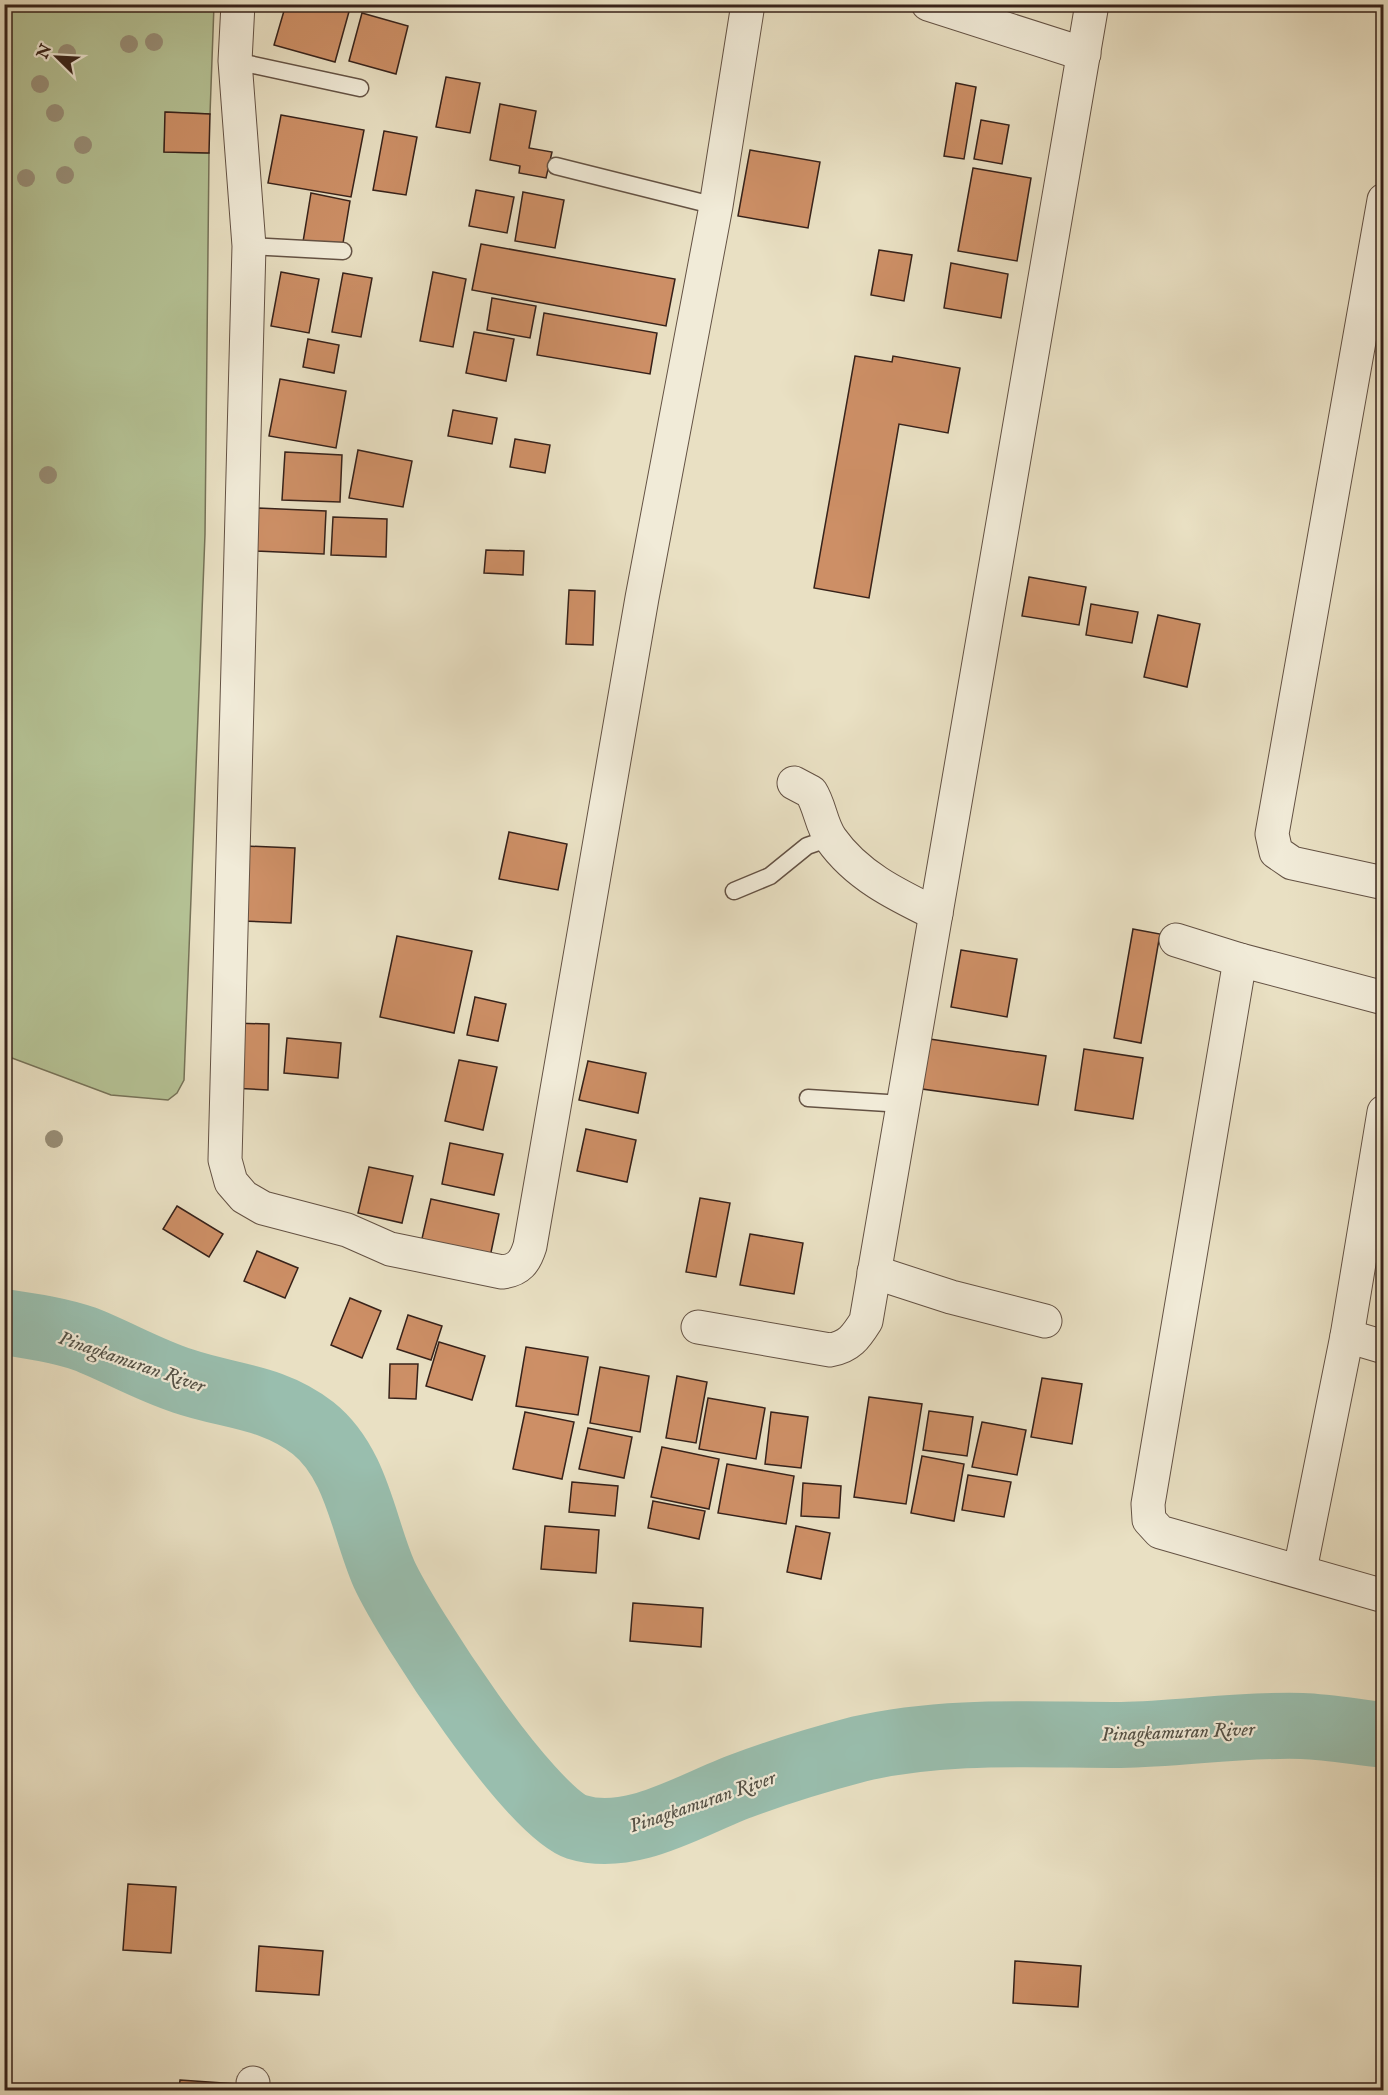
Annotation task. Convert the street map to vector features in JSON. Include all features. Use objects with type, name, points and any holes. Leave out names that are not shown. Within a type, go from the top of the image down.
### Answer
[{"type":"street","points":[[238,4],[235,61],[249,246],[225,1160],[231,1182],[244,1197],[263,1208],[347,1230],[390,1249],[502,1272],[519,1267],[526,1259],[530,1246],[642,598],[716,206],[748,4]]},
{"type":"street","points":[[928,4],[1084,54]]},
{"type":"street","points":[[698,1327],[830,1350],[844,1348],[855,1339],[866,1321],[1092,4]]},
{"type":"street","points":[[1383,200],[1272,834],[1276,852],[1292,863],[1383,883]]},
{"type":"street","points":[[794,783],[811,792],[830,838],[858,868],[885,889],[936,914]]},
{"type":"street","points":[[1176,940],[1240,960],[1383,998]]},
{"type":"street","points":[[1240,960],[1148,1512],[1153,1526],[1160,1532],[1300,1570],[1383,1596]]},
{"type":"street","points":[[1300,1570],[1379,1168],[1383,1112]]},
{"type":"street","points":[[874,1272],[951,1297],[1045,1321]]},
{"type":"street","points":[[1347,1336],[1383,1347]]},
{"type":"lane","points":[[235,61],[360,88]]},
{"type":"lane","points":[[556,166],[716,206]]},
{"type":"lane","points":[[249,246],[343,251]]},
{"type":"lane","points":[[734,891],[770,876],[807,846],[830,838]]},
{"type":"lane","points":[[808,1098],[903,1104]]},
{"type":"green space","points":[[4,5],[214,5],[210,114],[166,112],[164,152],[209,153],[205,534],[184,1080],[177,1093],[168,1100],[111,1095],[12,1058],[5,1058]]},
{"type":"building","points":[[286,4],[336,4],[350,8],[335,62],[274,45]]},
{"type":"building","points":[[362,13],[408,26],[396,74],[349,61]]},
{"type":"building","points":[[446,77],[480,83],[470,133],[436,127]]},
{"type":"building","points":[[956,83],[976,87],[964,159],[944,156]]},
{"type":"building","points":[[500,104],[536,111],[529,148],[552,152],[546,178],[519,173],[520,166],[490,160]]},
{"type":"building","points":[[165,112],[210,114],[209,153],[164,152]]},
{"type":"building","points":[[281,115],[364,130],[351,197],[268,183]]},
{"type":"building","points":[[981,120],[1009,125],[1002,164],[974,159]]},
{"type":"building","points":[[384,131],[417,137],[406,195],[373,190]]},
{"type":"building","points":[[750,150],[820,162],[808,228],[738,216]]},
{"type":"building","points":[[973,168],[1031,178],[1017,261],[958,251]]},
{"type":"building","points":[[476,190],[514,197],[507,233],[469,226]]},
{"type":"building","points":[[523,192],[564,200],[555,248],[515,241]]},
{"type":"building","points":[[311,193],[350,201],[342,249],[303,242]]},
{"type":"building","points":[[481,244],[675,279],[666,326],[472,290]]},
{"type":"building","points":[[879,250],[912,255],[904,301],[871,295]]},
{"type":"building","points":[[951,263],[1008,274],[1001,318],[944,308]]},
{"type":"building","points":[[281,272],[319,279],[309,333],[271,326]]},
{"type":"building","points":[[433,272],[466,279],[453,347],[420,341]]},
{"type":"building","points":[[343,273],[372,278],[361,337],[332,332]]},
{"type":"building","points":[[492,298],[536,306],[530,338],[487,330]]},
{"type":"building","points":[[544,313],[657,333],[650,374],[537,355]]},
{"type":"building","points":[[474,332],[514,339],[506,381],[466,373]]},
{"type":"building","points":[[308,339],[339,345],[334,373],[303,367]]},
{"type":"building","points":[[855,356],[892,362],[893,356],[960,368],[948,433],[899,424],[869,598],[814,588]]},
{"type":"building","points":[[280,379],[346,391],[336,448],[269,436]]},
{"type":"building","points":[[453,410],[497,418],[492,444],[448,436]]},
{"type":"building","points":[[515,439],[550,445],[545,473],[510,467]]},
{"type":"building","points":[[358,450],[412,461],[403,507],[349,498]]},
{"type":"building","points":[[285,452],[342,455],[340,502],[282,500]]},
{"type":"building","points":[[258,508],[326,511],[324,554],[256,551]]},
{"type":"building","points":[[333,517],[387,519],[386,557],[331,555]]},
{"type":"building","points":[[486,550],[524,551],[523,575],[484,573]]},
{"type":"building","points":[[1029,577],[1086,587],[1079,625],[1022,616]]},
{"type":"building","points":[[569,590],[595,591],[593,645],[566,644]]},
{"type":"building","points":[[1091,604],[1138,612],[1132,643],[1086,635]]},
{"type":"building","points":[[1158,615],[1200,624],[1187,687],[1144,677]]},
{"type":"building","points":[[509,832],[567,844],[558,890],[499,879]]},
{"type":"building","points":[[245,846],[295,848],[291,923],[241,921]]},
{"type":"building","points":[[1133,929],[1160,934],[1141,1043],[1114,1038]]},
{"type":"building","points":[[397,936],[472,951],[454,1033],[380,1017]]},
{"type":"building","points":[[961,950],[1017,959],[1007,1017],[951,1007]]},
{"type":"building","points":[[475,997],[506,1004],[498,1041],[467,1035]]},
{"type":"building","points":[[233,1023],[269,1024],[268,1090],[231,1088]]},
{"type":"building","points":[[287,1038],[341,1043],[338,1078],[284,1073]]},
{"type":"building","points":[[923,1038],[1046,1056],[1038,1105],[915,1088]]},
{"type":"building","points":[[1084,1049],[1143,1058],[1133,1119],[1075,1110]]},
{"type":"building","points":[[459,1060],[497,1067],[483,1130],[445,1121]]},
{"type":"building","points":[[588,1061],[646,1073],[638,1113],[579,1100]]},
{"type":"building","points":[[586,1129],[636,1140],[627,1182],[577,1171]]},
{"type":"building","points":[[450,1143],[503,1154],[494,1195],[442,1184]]},
{"type":"building","points":[[369,1167],[413,1176],[402,1223],[358,1213]]},
{"type":"building","points":[[700,1198],[730,1203],[716,1277],[686,1272]]},
{"type":"building","points":[[431,1199],[499,1214],[490,1257],[421,1243]]},
{"type":"building","points":[[177,1206],[223,1234],[209,1257],[163,1229]]},
{"type":"building","points":[[750,1234],[803,1243],[794,1294],[740,1285]]},
{"type":"building","points":[[257,1251],[298,1268],[285,1298],[244,1281]]},
{"type":"building","points":[[350,1298],[381,1311],[362,1358],[331,1345]]},
{"type":"building","points":[[408,1315],[442,1326],[431,1360],[397,1349]]},
{"type":"building","points":[[439,1342],[485,1356],[472,1400],[426,1386]]},
{"type":"building","points":[[526,1347],[588,1357],[578,1415],[516,1406]]},
{"type":"building","points":[[390,1364],[418,1364],[416,1399],[389,1398]]},
{"type":"building","points":[[600,1367],[649,1376],[640,1432],[590,1423]]},
{"type":"building","points":[[677,1376],[707,1382],[696,1443],[666,1438]]},
{"type":"building","points":[[1042,1378],[1082,1384],[1072,1444],[1031,1437]]},
{"type":"building","points":[[869,1397],[922,1404],[906,1504],[854,1497]]},
{"type":"building","points":[[708,1398],[765,1408],[756,1459],[699,1449]]},
{"type":"building","points":[[929,1411],[973,1417],[967,1456],[923,1450]]},
{"type":"building","points":[[525,1412],[574,1422],[562,1479],[513,1469]]},
{"type":"building","points":[[771,1412],[808,1417],[801,1468],[765,1464]]},
{"type":"building","points":[[982,1422],[1026,1430],[1017,1475],[972,1467]]},
{"type":"building","points":[[588,1428],[632,1437],[624,1478],[579,1469]]},
{"type":"building","points":[[662,1447],[719,1459],[709,1509],[651,1497]]},
{"type":"building","points":[[922,1456],[964,1464],[954,1521],[911,1513]]},
{"type":"building","points":[[727,1464],[794,1476],[786,1524],[718,1513]]},
{"type":"building","points":[[968,1475],[1011,1482],[1004,1517],[962,1510]]},
{"type":"building","points":[[572,1482],[618,1486],[615,1516],[569,1512]]},
{"type":"building","points":[[803,1483],[841,1486],[839,1518],[801,1516]]},
{"type":"building","points":[[653,1501],[705,1511],[699,1539],[648,1528]]},
{"type":"building","points":[[545,1526],[599,1530],[596,1573],[541,1569]]},
{"type":"building","points":[[796,1526],[830,1533],[821,1579],[787,1572]]},
{"type":"building","points":[[633,1603],[703,1608],[701,1647],[630,1641]]},
{"type":"building","points":[[128,1884],[176,1887],[171,1953],[123,1950]]},
{"type":"building","points":[[259,1946],[323,1951],[319,1995],[256,1991]]},
{"type":"building","points":[[1015,1961],[1081,1966],[1078,2007],[1013,2003]]},
{"type":"building","points":[[180,2080],[237,2084],[237,2090],[179,2090]]},
{"type":"waterway","name":"Pinagkamuran River","points":[[4,1322],[85,1339],[170,1377],[282,1409],[313,1428],[328,1442],[340,1459],[357,1496],[384,1574],[417,1633],[501,1754],[556,1814],[577,1827],[598,1831],[640,1826],[661,1820],[741,1786],[800,1766],[859,1749],[924,1738],[989,1734],[1121,1735],[1279,1726],[1322,1727],[1384,1735]]}]
